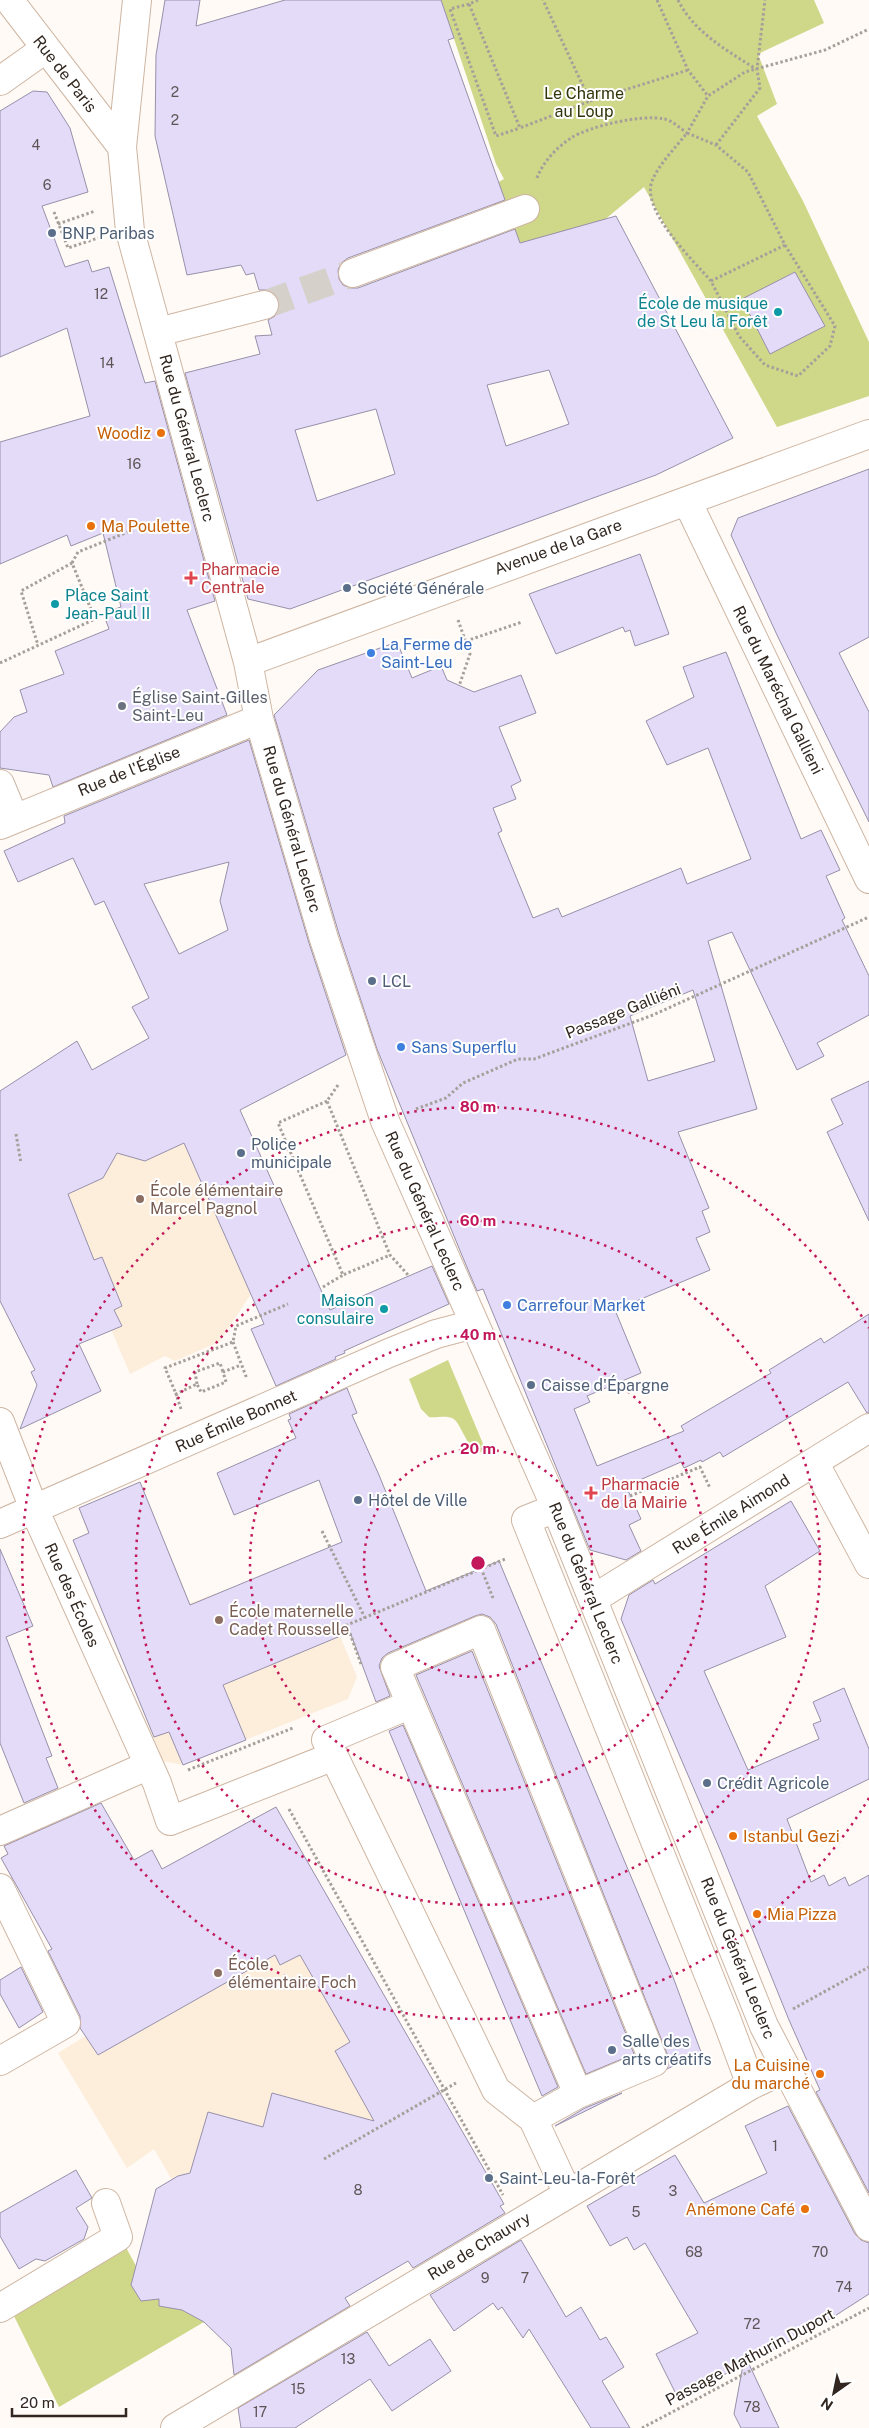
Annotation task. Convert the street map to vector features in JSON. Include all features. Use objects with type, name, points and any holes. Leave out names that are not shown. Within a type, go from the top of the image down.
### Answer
[{"type":"street","name":"Rue de Paris","points":[[9,0],[122,147]]},
{"type":"street","name":"Rue du Général Leclerc","points":[[137,0],[122,147],[118,233],[158,332],[248,662],[259,719],[324,939],[385,1121],[556,1508],[764,2026],[869,2227]]},
{"type":"street","points":[[0,81],[46,49]]},
{"type":"street","points":[[353,273],[525,209]]},
{"type":"street","points":[[158,332],[264,305]]},
{"type":"street","name":"Avenue de la Gare","points":[[248,662],[869,434]]},
{"type":"street","name":"Rue du Maréchal Gallieni","points":[[687,501],[869,879]]},
{"type":"street","name":"Rue de l'Église","points":[[7,822],[259,719]]},
{"type":"street","points":[[0,784],[7,822]]},
{"type":"street","name":"Rue Émile Bonnet","points":[[0,1524],[261,1409],[392,1362],[436,1334],[474,1324]]},
{"type":"street","name":"Rue des Écoles","points":[[0,1422],[34,1510],[153,1774],[170,1821],[272,1780]]},
{"type":"street","name":"Rue Émile Aimond","points":[[593,1599],[869,1428]]},
{"type":"street","points":[[814,1462],[869,1564]]},
{"type":"street","points":[[556,1508],[526,1520],[726,2018],[751,2085]]},
{"type":"street","points":[[533,2119],[578,2094],[654,2062],[481,1630],[394,1667],[578,2094]]},
{"type":"street","points":[[592,1686],[623,1675]]},
{"type":"street","points":[[409,1705],[326,1740],[496,2090],[533,2119],[568,2194]]},
{"type":"street","points":[[272,1780],[334,1756]]},
{"type":"street","points":[[0,1831],[153,1774]]},
{"type":"street","points":[[0,1888],[66,2023],[0,2062]]},
{"type":"street","name":"Rue de Chauvry","points":[[175,2428],[751,2085],[785,2069]]},
{"type":"street","points":[[0,2308],[118,2237],[106,2203]]},
{"type":"path","points":[[478,0],[450,9],[496,136],[590,102],[688,70]]},
{"type":"path","points":[[543,0],[590,102]]},
{"type":"path","points":[[657,0],[688,70],[708,96]]},
{"type":"path","points":[[678,0],[684,13],[715,43],[757,69]]},
{"type":"path","points":[[716,145],[760,88],[757,69],[765,0]]},
{"type":"path","points":[[469,4],[520,128]]},
{"type":"path","points":[[525,209],[543,163],[571,138],[598,127],[640,119],[666,119],[687,133],[716,145],[748,172],[785,245],[835,326],[830,346],[798,376],[765,365],[739,336],[711,281],[670,235],[651,202],[652,180],[687,133],[708,96],[746,72],[825,50],[869,29]]},
{"type":"path","points":[[54,212],[58,224],[68,248],[118,233],[97,210],[58,224]]},
{"type":"path","points":[[711,281],[785,245]]},
{"type":"path","points":[[38,645],[21,591],[72,563],[78,552],[133,530]]},
{"type":"path","points":[[0,663],[96,619],[72,563]]},
{"type":"path","points":[[445,589],[470,654],[459,686]]},
{"type":"path","points":[[466,641],[522,622]]},
{"type":"path","name":"Passage Galliéni","points":[[385,1121],[446,1098],[463,1083],[518,1059],[534,1059],[653,1015],[869,916]]},
{"type":"path","points":[[344,1275],[278,1123],[327,1101],[361,1048]]},
{"type":"path","points":[[327,1101],[390,1255],[409,1276]]},
{"type":"path","points":[[16,1134],[21,1163]]},
{"type":"path","points":[[323,1287],[344,1275],[390,1255]]},
{"type":"path","points":[[261,1409],[233,1342],[236,1326],[288,1304]]},
{"type":"path","points":[[192,1440],[165,1368],[233,1342]]},
{"type":"path","points":[[220,1363],[226,1382],[201,1392],[197,1384],[195,1372],[220,1363]]},
{"type":"path","points":[[223,1372],[241,1365]]},
{"type":"path","points":[[177,1396],[176,1394],[197,1384]]},
{"type":"path","points":[[630,1496],[700,1468],[725,1518]]},
{"type":"path","points":[[322,1531],[365,1618]]},
{"type":"path","points":[[362,1667],[347,1625],[537,1547]]},
{"type":"path","points":[[153,1774],[296,1728]]},
{"type":"path","points":[[272,1780],[518,2223]]},
{"type":"path","points":[[764,2026],[869,1967]]},
{"type":"path","points":[[324,2158],[485,2067]]},
{"type":"path","name":"Passage Mathurin Duport","points":[[642,2428],[869,2308]]},
{"type":"shaded area","name":"École élémentaire Marcel Pagnol","points":[[244,1119],[310,1267],[251,1294],[219,1342],[175,1361],[165,1356],[130,1374],[108,1322],[0,1174],[218,1131]]},
{"type":"shaded area","name":"École maternelle Cadet Rousselle","points":[[140,1482],[190,1603],[228,1589],[340,1636],[357,1677],[348,1699],[183,1765],[163,1761],[73,1540],[88,1533],[79,1508]]},
{"type":"shaded area","name":"École élémentaire Foch","points":[[100,1801],[134,1859],[152,1850],[162,1869],[276,1807],[447,2106],[172,2180],[154,2149],[127,2168],[58,2053],[97,2029],[1,1858],[7,1854],[1,1838],[50,1818],[54,1827]]},
{"type":"green space","name":"Le Charme au Loup","points":[[441,0],[814,0],[824,23],[758,54],[777,104],[757,116],[803,201],[869,342],[869,396],[777,427],[644,187],[579,241],[527,252],[483,191],[504,179],[496,164]]},
{"type":"green space","points":[[448,1360],[486,1451],[477,1453],[469,1444],[458,1423],[452,1418],[429,1417],[421,1409],[409,1379]]},
{"type":"green space","points":[[123,2242],[136,2266],[141,2300],[159,2299],[159,2306],[182,2310],[204,2322],[59,2407],[12,2312]]},
{"type":"building","points":[[165,0],[200,0],[196,26],[285,0],[441,0],[454,38],[448,40],[505,200],[348,258],[341,263],[338,270],[339,279],[343,285],[350,288],[358,288],[515,229],[520,243],[616,216],[733,438],[656,475],[290,609],[248,599],[185,373],[260,354],[255,336],[272,335],[268,320],[275,316],[279,309],[279,302],[275,294],[269,290],[259,290],[254,273],[246,275],[241,265],[187,275],[155,136],[156,55]],"holes":[[[549,370],[569,424],[506,446],[487,385]],[[376,409],[395,474],[317,501],[295,430]]]},
{"type":"building","points":[[33,91],[47,92],[70,128],[88,192],[42,206],[65,267],[88,260],[92,272],[109,267],[145,383],[155,381],[215,601],[187,610],[227,715],[53,787],[49,775],[0,768],[0,732],[14,717],[27,712],[20,690],[64,674],[55,651],[109,629],[103,613],[121,607],[103,533],[71,546],[67,535],[0,564],[0,442],[90,416],[67,328],[0,357],[0,111]]},
{"type":"building","name":"École de musique de St Leu la Forêt","points":[[795,272],[825,326],[770,354],[742,299]]},
{"type":"building","points":[[869,469],[869,637],[839,653],[869,712],[869,822],[777,635],[731,535],[738,518]]},
{"type":"building","points":[[640,554],[669,634],[635,646],[630,630],[625,632],[623,627],[556,654],[529,594]]},
{"type":"building","points":[[397,642],[412,678],[441,666],[447,680],[474,692],[521,675],[536,713],[499,727],[521,781],[511,786],[516,799],[493,808],[502,831],[498,833],[533,918],[558,908],[562,917],[681,868],[687,884],[751,859],[708,748],[667,765],[646,721],[694,697],[683,667],[726,652],[801,839],[821,830],[840,870],[826,876],[845,918],[842,920],[869,976],[869,1015],[817,1043],[824,1056],[797,1070],[732,932],[708,941],[757,1109],[678,1132],[709,1208],[702,1211],[710,1232],[696,1238],[710,1270],[615,1310],[641,1373],[587,1396],[590,1402],[574,1409],[597,1466],[684,1431],[681,1426],[771,1373],[769,1370],[821,1338],[824,1343],[869,1314],[869,1412],[867,1413],[848,1382],[723,1457],[720,1452],[702,1462],[701,1460],[684,1468],[681,1462],[626,1486],[641,1519],[629,1525],[641,1551],[626,1560],[590,1550],[483,1289],[477,1291],[377,1049],[339,934],[274,715],[318,670]],"holes":[[[693,990],[715,1061],[648,1081],[630,1016]]]},
{"type":"building","points":[[249,740],[309,943],[346,1055],[240,1110],[330,1310],[432,1266],[449,1304],[344,1351],[345,1353],[335,1357],[336,1359],[276,1386],[251,1329],[264,1324],[184,1143],[145,1161],[117,1153],[103,1178],[68,1194],[94,1260],[102,1257],[122,1306],[114,1310],[122,1326],[79,1344],[101,1391],[20,1429],[37,1385],[31,1372],[35,1370],[0,1301],[0,1091],[77,1041],[92,1070],[149,1038],[132,1007],[149,998],[104,901],[95,905],[73,858],[18,882],[4,851],[65,823],[64,816]],"holes":[[[229,862],[220,901],[228,930],[179,954],[144,884]]]},
{"type":"building","points":[[869,1081],[869,1221],[827,1132],[843,1124],[831,1099]]},
{"type":"building","points":[[347,1388],[357,1413],[352,1415],[379,1475],[426,1591],[499,1561],[673,1977],[701,2052],[667,2069],[668,2056],[496,1624],[490,1617],[482,1614],[475,1616],[388,1653],[382,1658],[379,1666],[390,1696],[376,1702],[350,1632],[223,1685],[246,1740],[183,1765],[169,1732],[154,1737],[73,1540],[89,1533],[79,1508],[140,1482],[190,1605],[342,1542],[319,1480],[234,1515],[217,1473],[296,1438],[288,1420],[291,1419],[289,1414]]},
{"type":"building","points":[[791,1501],[820,1551],[765,1586],[786,1637],[704,1671],[748,1770],[819,1739],[813,1724],[821,1721],[813,1702],[844,1688],[869,1749],[869,1779],[787,1819],[811,1882],[824,1875],[829,1886],[845,1877],[849,1886],[869,1875],[869,2193],[816,2092],[820,2090],[621,1619],[629,1595],[653,1580],[655,1584]]},
{"type":"building","points":[[0,1549],[33,1626],[6,1637],[52,1756],[46,1758],[58,1788],[24,1803],[0,1743]]},
{"type":"building","points":[[472,1651],[634,2054],[586,2074],[416,1675]]},
{"type":"building","points":[[403,1725],[558,2087],[542,2096],[389,1731]]},
{"type":"building","name":"École élémentaire Foch","points":[[101,1803],[134,1860],[152,1850],[162,1869],[276,1807],[504,2204],[500,2206],[505,2213],[413,2268],[408,2261],[345,2298],[350,2306],[234,2375],[231,2348],[204,2322],[182,2310],[159,2306],[159,2299],[141,2301],[131,2285],[156,2189],[178,2176],[190,2173],[208,2112],[263,2127],[272,2093],[374,2121],[335,2051],[350,2042],[300,1955],[280,1965],[275,1955],[98,2055],[80,2028],[80,2016],[48,1951],[52,1949],[1,1858],[8,1854],[4,1846]]},
{"type":"building","points":[[21,1967],[43,2012],[19,2028],[0,1994],[0,1980]]},
{"type":"building","points":[[622,2093],[555,2126],[585,2108]]},
{"type":"building","points":[[788,2106],[855,2234],[861,2240],[869,2243],[869,2294],[816,2328],[748,2362],[779,2428],[741,2428],[734,2414],[743,2365],[678,2398],[656,2354],[698,2333],[645,2243],[634,2250],[627,2237],[610,2246],[587,2206],[675,2155],[704,2203],[767,2173],[745,2126]]},
{"type":"building","points":[[76,2170],[92,2198],[76,2208],[88,2227],[84,2239],[45,2261],[36,2259],[19,2269],[0,2236],[0,2213]]},
{"type":"building","points":[[521,2240],[566,2317],[581,2307],[600,2340],[606,2337],[624,2367],[602,2381],[630,2428],[591,2428],[529,2329],[523,2338],[502,2307],[498,2310],[493,2303],[454,2331],[430,2295]]},
{"type":"building","points":[[367,2332],[389,2366],[430,2339],[451,2371],[392,2411],[370,2379],[295,2428],[241,2428],[238,2408]]},
{"type":"tunnel","points":[[264,305],[353,273]]},
{"type":"place","name":"BNP Paribas","points":[[52,233]]},
{"type":"place","name":"École de musique de St Leu la Forêt","points":[[778,312]]},
{"type":"place","name":"Woodiz","points":[[161,433]]},
{"type":"place","name":"Ma Poulette","points":[[91,526]]},
{"type":"place","name":"Pharmacie Centrale","points":[[191,578]]},
{"type":"place","name":"Société Générale","points":[[347,588]]},
{"type":"place","name":"Place Saint Jean-Paul II","points":[[55,604]]},
{"type":"place","name":"La Ferme de Saint-Leu","points":[[371,653]]},
{"type":"place","name":"Église Saint-Gilles Saint-Leu","points":[[122,706]]},
{"type":"place","name":"LCL","points":[[372,981]]},
{"type":"place","name":"Sans Superflu","points":[[401,1047]]},
{"type":"place","name":"Police municipale","points":[[241,1153]]},
{"type":"place","name":"École élémentaire Marcel Pagnol","points":[[140,1199]]},
{"type":"place","name":"Carrefour Market","points":[[507,1305]]},
{"type":"place","name":"Maison consulaire","points":[[384,1309]]},
{"type":"place","name":"Caisse d'Épargne","points":[[531,1385]]},
{"type":"place","name":"Pharmacie de la Mairie","points":[[591,1493]]},
{"type":"place","name":"Hôtel de Ville","points":[[358,1500]]},
{"type":"place","name":"École maternelle Cadet Rousselle","points":[[219,1620]]},
{"type":"place","name":"Crédit Agricole","points":[[707,1783]]},
{"type":"place","name":"Istanbul Gezi","points":[[733,1836]]},
{"type":"place","name":"Mia Pizza","points":[[757,1914]]},
{"type":"place","name":"École élémentaire Foch","points":[[218,1973]]},
{"type":"place","name":"Salle des arts créatifs","points":[[612,2050]]},
{"type":"place","name":"La Cuisine du marché","points":[[820,2074]]},
{"type":"place","name":"Saint-Leu-la-Forêt","points":[[489,2178]]},
{"type":"place","name":"Anémone Café","points":[[805,2209]]}]
